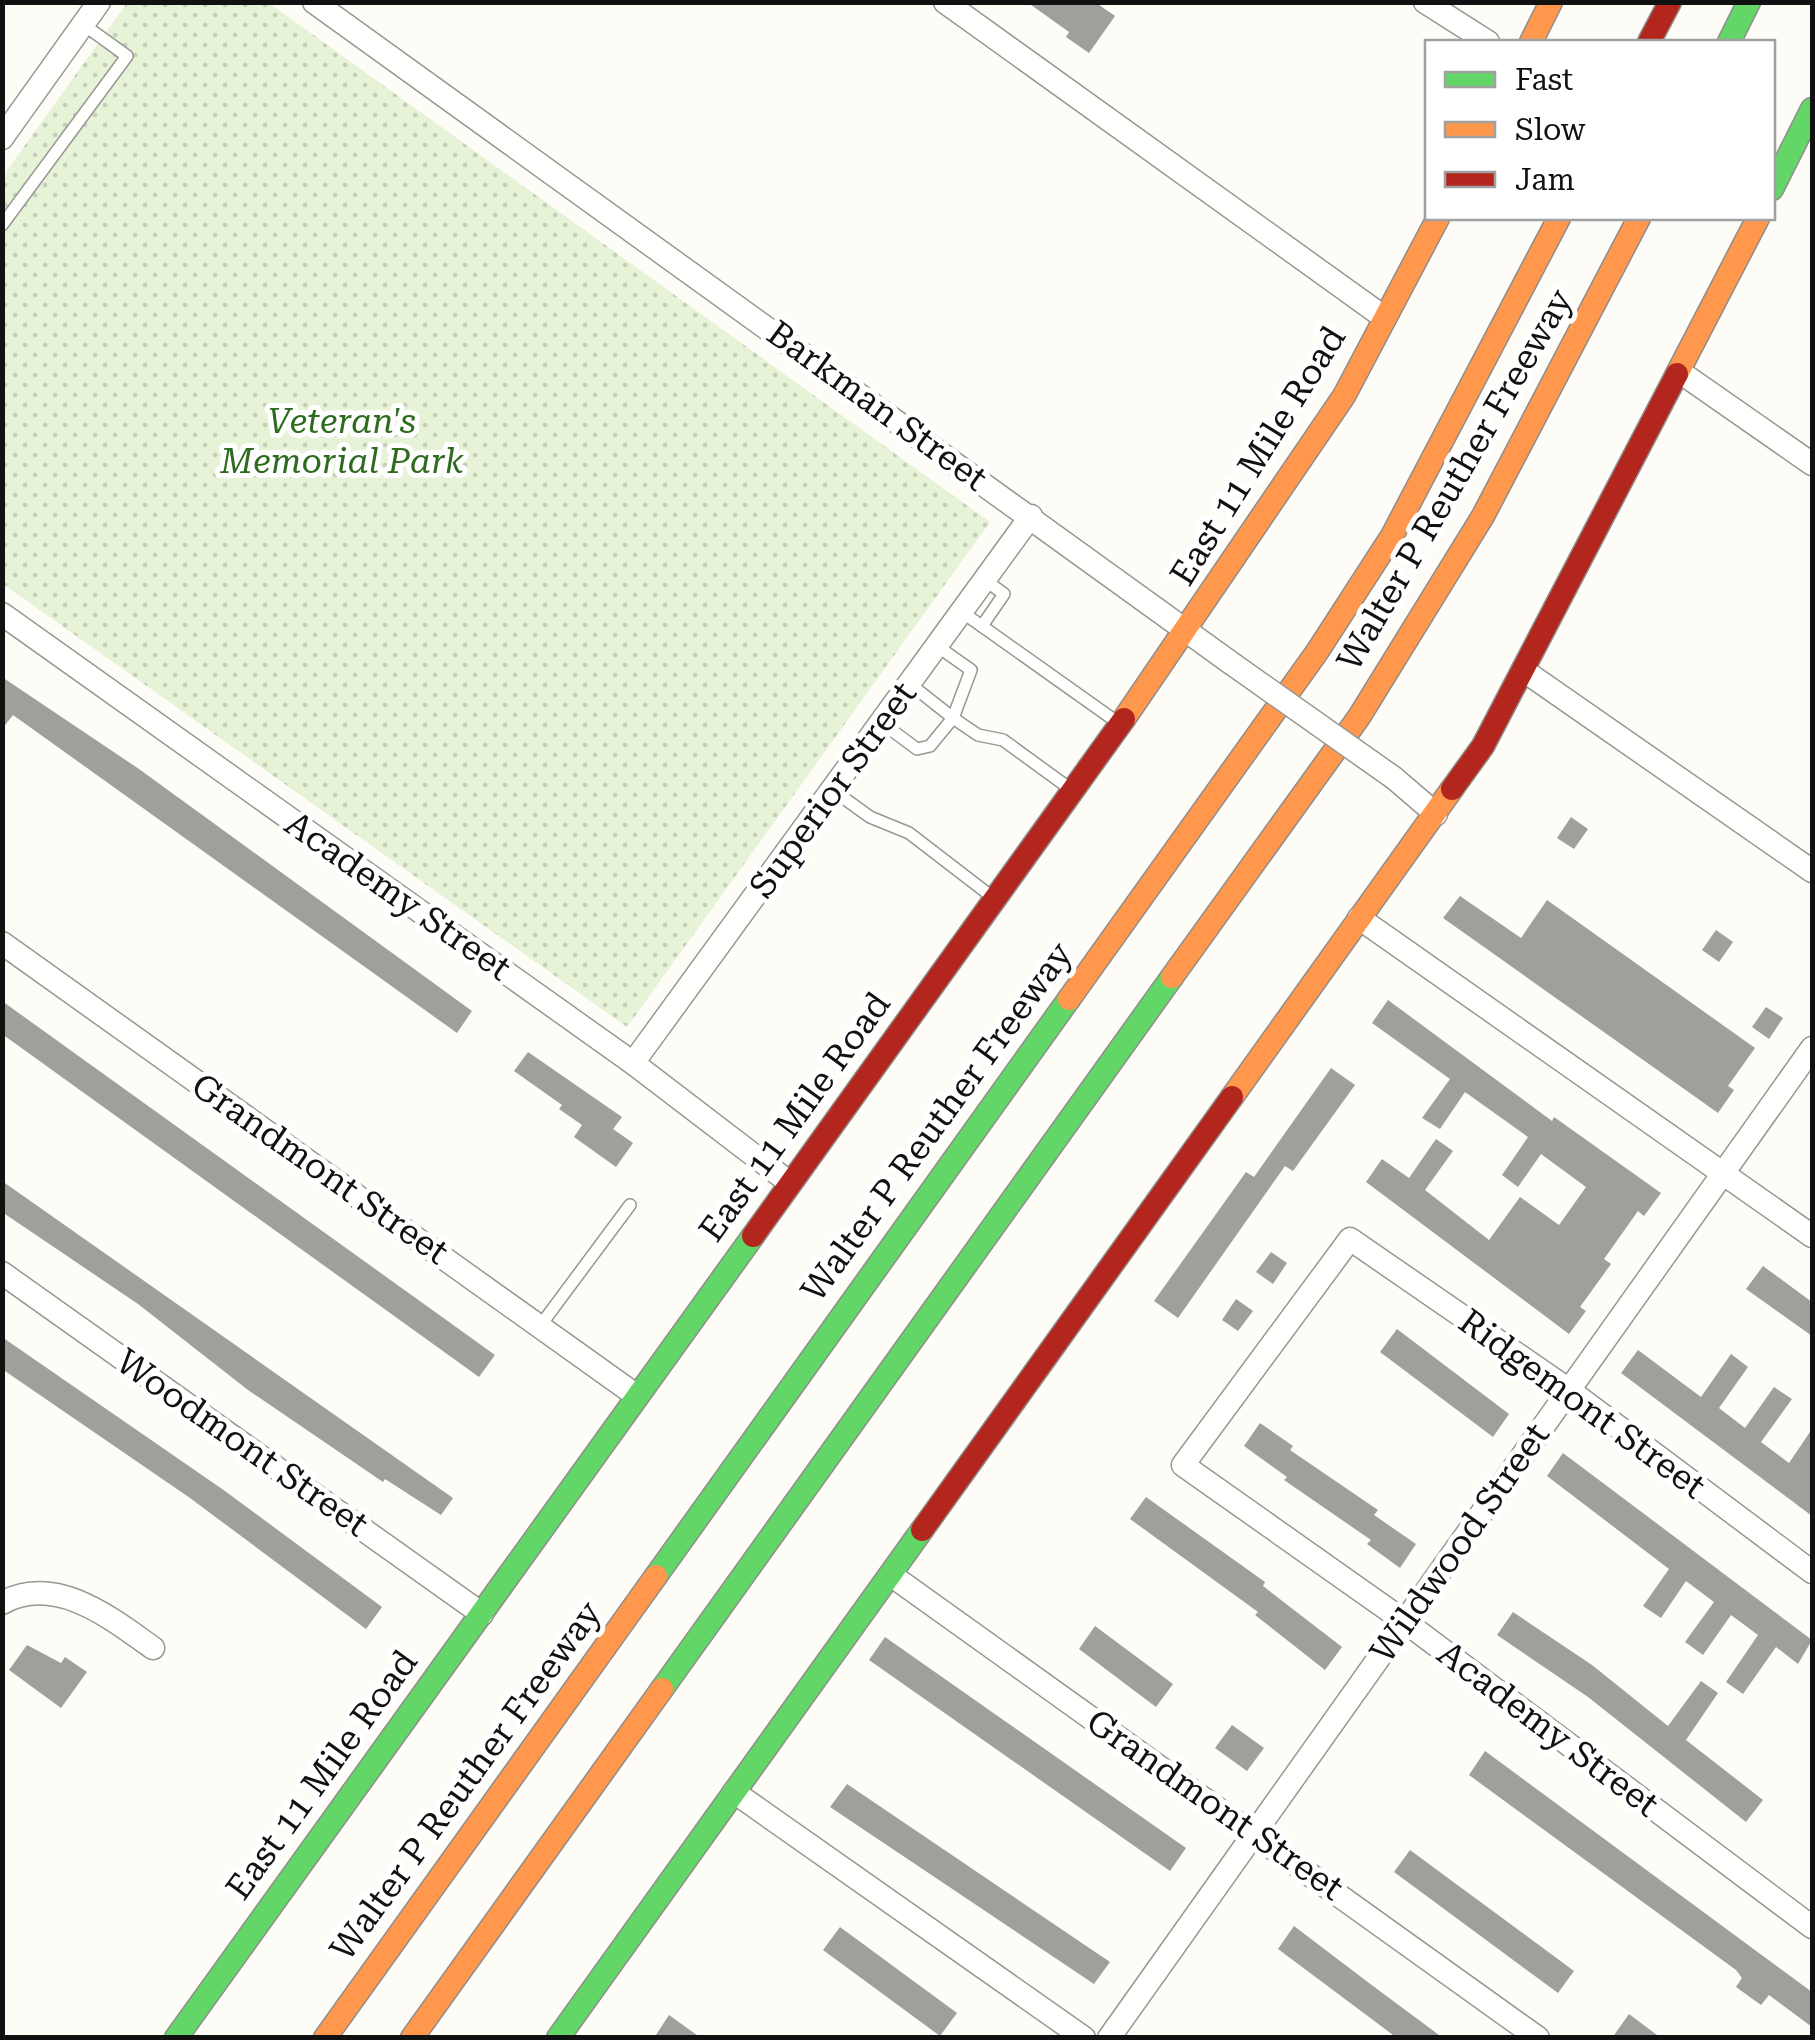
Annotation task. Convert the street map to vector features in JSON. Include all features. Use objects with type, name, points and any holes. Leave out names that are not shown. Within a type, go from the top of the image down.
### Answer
[{"type":"main road","points":[[1532,40],[1551,2]]},
{"type":"main road","points":[[1650,40],[1670,2]]},
{"type":"main road","points":[[1730,40],[1749,2]]},
{"type":"main road","points":[[1775,184],[1812,110]]},
{"type":"main road","name":"East 11 Mile Road","points":[[176,2038],[1186,633],[1305,458],[1437,220]]},
{"type":"main road","name":"Walter P Reuther Freeway","points":[[325,2038],[1316,652],[1392,536],[1558,220]]},
{"type":"main road","name":"Walter P Reuther Freeway","points":[[412,2038],[1370,700],[1483,516],[1638,220]]},
{"type":"main road","points":[[558,2038],[1483,746],[1757,220]]},
{"type":"street","points":[[2,138],[99,2]]},
{"type":"street","name":"Barkman Street","points":[[314,2],[1031,516],[1186,633],[1394,778],[1436,814]]},
{"type":"street","points":[[944,2],[1385,318]]},
{"type":"street","points":[[1425,2],[1485,40]]},
{"type":"street","points":[[1680,372],[1812,464]]},
{"type":"street","name":"Superior Street","points":[[633,1063],[1031,516]]},
{"type":"street","name":"Academy Street","points":[[2,614],[633,1063],[790,1183]]},
{"type":"street","points":[[1523,670],[1812,871]]},
{"type":"street","points":[[1359,918],[1812,1236]]},
{"type":"street","name":"Grandmont Street","points":[[2,943],[637,1396]]},
{"type":"street","name":"Wildwood Street","points":[[1109,2038],[1812,1048]]},
{"type":"street","name":"Ridgemont Street","points":[[1183,1466],[1350,1239],[1569,1390],[1812,1572]]},
{"type":"street","name":"Woodmont Street","points":[[2,1273],[482,1614]]},
{"type":"street","name":"Academy Street","points":[[1183,1466],[1404,1622],[1812,1927]]},
{"type":"street","name":"Grandmont Street","points":[[891,1574],[1538,2038]]},
{"type":"street","points":[[2,1603],[34,1595],[90,1604],[153,1648]]},
{"type":"street","points":[[734,1792],[1084,2038]]},
{"type":"lane","points":[[2,224],[127,56],[84,25]]},
{"type":"lane","points":[[982,626],[1004,594],[985,580]]},
{"type":"lane","points":[[962,612],[1120,725]]},
{"type":"lane","points":[[882,723],[918,749],[930,746],[952,718],[971,670],[938,646]]},
{"type":"lane","points":[[910,684],[952,718],[978,735],[1004,740],[1073,791]]},
{"type":"lane","points":[[834,791],[870,817],[909,834],[995,899]]},
{"type":"lane","points":[[540,1326],[630,1205]]},
{"type":"green space","name":"Veteran's Memorial Park","points":[[127,3],[269,3],[990,522],[627,1027],[3,584],[3,176]]},
{"type":"building","points":[[1027,2],[1095,2],[1115,16],[1089,53],[1066,37],[1069,32]]},
{"type":"building","points":[[2,677],[139,769],[472,1011],[457,1033],[13,715],[2,729]]},
{"type":"building","points":[[1571,817],[1588,829],[1574,849],[1557,838]]},
{"type":"building","points":[[1460,896],[1521,938],[1547,900],[1755,1048],[1728,1086],[1734,1090],[1718,1113],[1443,918]]},
{"type":"building","points":[[1716,930],[1733,942],[1719,962],[1702,950]]},
{"type":"building","points":[[1388,1000],[1552,1121],[1554,1117],[1661,1193],[1644,1216],[1638,1211],[1604,1259],[1611,1264],[1580,1307],[1586,1311],[1569,1334],[1366,1182],[1382,1159],[1409,1178],[1436,1139],[1453,1151],[1425,1190],[1489,1240],[1520,1197],[1559,1225],[1586,1187],[1541,1154],[1518,1187],[1502,1175],[1528,1137],[1465,1092],[1440,1129],[1422,1118],[1450,1079],[1372,1023]]},
{"type":"building","points":[[2,1001],[495,1355],[479,1377],[2,1034]]},
{"type":"building","points":[[1766,1007],[1783,1018],[1769,1039],[1752,1027]]},
{"type":"building","points":[[528,1052],[622,1117],[613,1129],[633,1143],[616,1167],[574,1137],[582,1125],[559,1109],[562,1105],[514,1071]]},
{"type":"building","points":[[1331,1068],[1355,1085],[1293,1171],[1285,1166],[1178,1318],[1154,1301],[1246,1172],[1254,1177]]},
{"type":"building","points":[[2,1181],[453,1498],[441,1515],[385,1479],[383,1482],[248,1390],[138,1304],[2,1212]]},
{"type":"building","points":[[1271,1252],[1287,1263],[1273,1284],[1256,1272]]},
{"type":"building","points":[[1763,1266],[1812,1302],[1812,1336],[1746,1289]]},
{"type":"building","points":[[1236,1299],[1253,1311],[1238,1331],[1222,1320]]},
{"type":"building","points":[[1397,1329],[1509,1414],[1493,1437],[1380,1352]]},
{"type":"building","points":[[2,1337],[225,1491],[382,1607],[366,1629],[190,1498],[2,1369]]},
{"type":"building","points":[[1638,1350],[1701,1397],[1731,1354],[1748,1367],[1719,1408],[1745,1428],[1774,1387],[1792,1399],[1761,1442],[1789,1463],[1812,1429],[1812,1516],[1621,1373]]},
{"type":"building","points":[[1260,1423],[1293,1446],[1290,1450],[1378,1510],[1374,1515],[1416,1544],[1400,1568],[1367,1544],[1371,1540],[1284,1480],[1287,1477],[1244,1446]]},
{"type":"building","points":[[1563,1453],[1812,1640],[1798,1664],[1776,1647],[1743,1694],[1726,1682],[1758,1635],[1731,1615],[1703,1655],[1685,1642],[1714,1602],[1686,1581],[1661,1618],[1643,1606],[1669,1569],[1547,1476]]},
{"type":"building","points":[[1146,1497],[1265,1582],[1263,1586],[1342,1647],[1325,1670],[1255,1615],[1258,1612],[1130,1519]]},
{"type":"building","points":[[1513,1612],[1592,1665],[1668,1726],[1701,1681],[1718,1693],[1686,1740],[1763,1800],[1746,1822],[1588,1697],[1497,1635]]},
{"type":"building","points":[[1095,1626],[1173,1684],[1156,1707],[1079,1649]]},
{"type":"building","points":[[885,1637],[1186,1848],[1170,1871],[869,1660]]},
{"type":"building","points":[[27,1645],[61,1663],[65,1657],[87,1672],[61,1708],[9,1670]]},
{"type":"building","points":[[1232,1725],[1264,1748],[1247,1771],[1215,1748]]},
{"type":"building","points":[[1485,1751],[1812,1992],[1812,2027],[1769,1995],[1761,2005],[1736,1987],[1742,1978],[1736,1970],[1469,1775]]},
{"type":"building","points":[[847,1784],[1110,1962],[1094,1984],[830,1807]]},
{"type":"building","points":[[1410,1850],[1574,1971],[1558,1993],[1394,1872]]},
{"type":"building","points":[[1294,1926],[1443,2038],[1397,2038],[1278,1949]]},
{"type":"building","points":[[840,1927],[957,2013],[940,2036],[823,1950]]},
{"type":"building","points":[[1629,2014],[1661,2038],[1612,2038]]},
{"type":"building","points":[[669,2015],[701,2038],[654,2038]]},
{"type":"traffic: fast","points":[[1730,40],[1749,2]]},
{"type":"traffic: fast","points":[[1775,183],[1812,109]]},
{"type":"traffic: fast","points":[[662,1689],[1172,977]]},
{"type":"traffic: fast","points":[[656,1576],[1069,999]]},
{"type":"traffic: fast","points":[[176,2038],[753,1236]]},
{"type":"traffic: fast","points":[[558,2038],[922,1530]]},
{"type":"traffic: slow","points":[[1532,40],[1551,2]]},
{"type":"traffic: slow","points":[[1124,719],[1344,396],[1437,220]]},
{"type":"traffic: slow","points":[[1069,999],[1317,652],[1392,536],[1558,220]]},
{"type":"traffic: slow","points":[[1172,977],[1359,717],[1483,516],[1638,220]]},
{"type":"traffic: slow","points":[[1677,374],[1757,220]]},
{"type":"traffic: slow","points":[[1232,1097],[1452,789]]},
{"type":"traffic: slow","points":[[325,2038],[656,1576]]},
{"type":"traffic: slow","points":[[412,2038],[662,1689]]},
{"type":"traffic: jam","points":[[1650,40],[1670,2]]},
{"type":"traffic: jam","points":[[1452,789],[1483,746],[1677,374]]},
{"type":"traffic: jam","points":[[753,1236],[1124,719]]},
{"type":"traffic: jam","points":[[922,1530],[1232,1097]]}]
